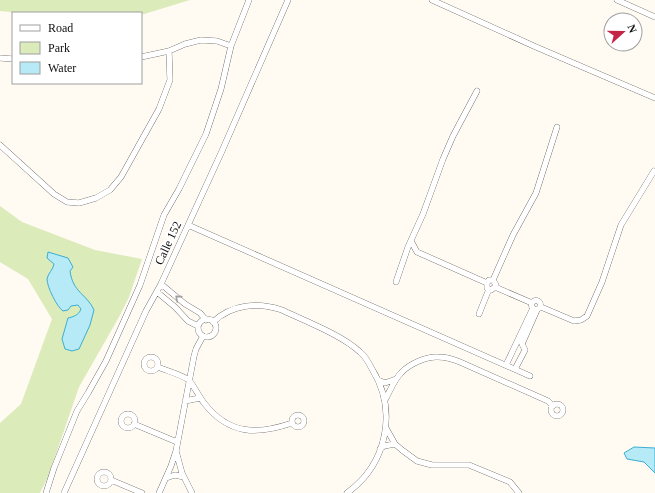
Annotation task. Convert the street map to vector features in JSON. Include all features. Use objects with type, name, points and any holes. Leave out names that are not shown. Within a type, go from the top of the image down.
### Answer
[{"type":"street","points":[[46,493],[76,411],[106,361],[140,285],[164,216],[206,134],[221,89],[231,46],[248,0]]},
{"type":"street","name":"Calle 152","points":[[64,493],[146,311],[161,284],[188,225],[288,0]]},
{"type":"street","points":[[432,0],[655,98]]},
{"type":"street","points":[[618,0],[655,17]]},
{"type":"street","points":[[142,56],[169,50],[201,40],[217,41],[231,46]]},
{"type":"street","points":[[0,145],[54,194],[67,202],[79,203],[96,198],[110,190],[122,176],[159,109],[170,80],[169,50]]},
{"type":"street","points":[[0,58],[12,59]]},
{"type":"street","points":[[396,282],[411,241],[424,214],[434,183],[453,136],[477,91]]},
{"type":"street","points":[[493,280],[513,235],[536,193],[557,127]]},
{"type":"street","points":[[495,287],[536,307],[574,321],[581,320],[587,316],[602,282],[621,225],[654,171]]},
{"type":"street","points":[[188,225],[530,376]]},
{"type":"street","points":[[411,241],[416,252],[486,283],[487,288],[489,289]]},
{"type":"street","points":[[406,256],[416,252]]},
{"type":"street","points":[[486,283],[489,280],[493,280]]},
{"type":"street","points":[[493,280],[496,285],[495,287]]},
{"type":"street","points":[[161,284],[185,304],[200,313],[206,320],[213,322],[216,328],[214,334],[209,337],[203,336],[199,332],[198,326]]},
{"type":"street","points":[[489,289],[491,290],[495,287]]},
{"type":"street","points":[[479,314],[489,289]]},
{"type":"street","points":[[157,292],[175,307],[188,321],[198,326]]},
{"type":"street","points":[[213,322],[225,313],[243,306],[262,305],[282,310],[347,342],[360,352],[368,362],[378,380],[385,400],[386,433],[372,466],[362,481],[347,493]]},
{"type":"street","points":[[506,365],[536,307]]},
{"type":"street","points":[[515,369],[525,350],[522,344],[536,307]]},
{"type":"street","points":[[198,326],[201,322],[206,320]]},
{"type":"street","points":[[158,493],[166,478],[176,451],[194,356],[203,336]]},
{"type":"street","points":[[385,400],[401,372],[423,360],[436,356],[448,358],[548,401],[553,406]]},
{"type":"street","points":[[158,367],[190,381],[200,398],[214,414],[226,423],[242,429],[260,431],[292,423]]},
{"type":"street","points":[[378,380],[386,383],[397,379]]},
{"type":"street","points":[[185,402],[200,398]]},
{"type":"street","points":[[134,424],[177,442]]},
{"type":"street","points":[[386,427],[395,444],[417,461],[443,466],[469,465],[510,482],[519,493]]},
{"type":"street","points":[[380,450],[384,446],[395,444]]},
{"type":"street","points":[[176,451],[184,478],[192,493]]},
{"type":"street","points":[[166,478],[175,475],[184,478]]},
{"type":"street","points":[[111,480],[142,493]]},
{"type":"green space","points":[[0,0],[190,0],[142,15],[142,12],[0,11]]},
{"type":"green space","points":[[0,206],[22,222],[95,250],[142,259],[129,297],[79,387],[48,477],[40,493],[0,493],[0,423],[21,404],[52,319],[28,279],[0,262]]},
{"type":"water","points":[[48,252],[68,258],[73,267],[70,271],[74,284],[91,304],[94,310],[90,325],[79,349],[72,351],[65,349],[62,339],[68,318],[77,314],[81,309],[78,305],[71,306],[68,310],[63,311],[55,301],[47,283],[47,279],[54,264],[47,258]]},
{"type":"water","points":[[634,447],[655,448],[655,473],[644,462],[627,459],[624,453]]}]
